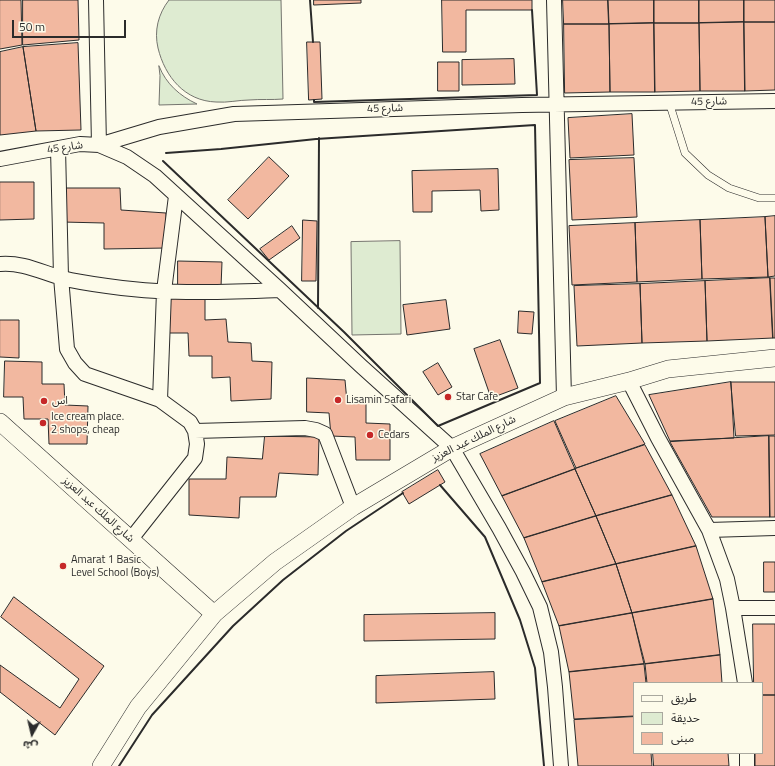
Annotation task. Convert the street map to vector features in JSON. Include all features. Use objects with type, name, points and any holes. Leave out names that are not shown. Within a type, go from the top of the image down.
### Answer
[{"type":"street","points":[[96,0],[99,145],[127,157],[155,176],[452,448],[506,541],[540,607],[551,652],[561,766]]},
{"type":"street","points":[[554,0],[564,397]]},
{"type":"street","name":"شارع 45","points":[[0,159],[80,144],[99,145],[159,127],[234,114],[556,104],[775,101]]},
{"type":"street","points":[[58,148],[61,278],[67,349],[75,363],[85,374],[160,400],[190,422],[195,431],[197,444],[195,458],[131,539]]},
{"type":"street","points":[[160,400],[164,292],[176,196]]},
{"type":"street","points":[[0,264],[19,264],[61,278],[126,289],[164,292],[280,290]]},
{"type":"street","name":"شارع الملك عبد العزيز","points":[[101,766],[138,707],[214,614],[275,562],[353,507],[452,448],[564,397],[668,369],[775,358]]},
{"type":"street","points":[[629,380],[658,438],[710,530],[727,579],[734,608],[745,682]]},
{"type":"street","name":"شارع الملك عبد العزيز","points":[[0,422],[214,614]]},
{"type":"street","points":[[195,431],[305,428],[316,430],[325,434],[353,507]]},
{"type":"street","points":[[710,530],[775,528]]},
{"type":"street","points":[[734,608],[775,608]]},
{"type":"street","points":[[747,754],[747,766]]},
{"type":"lane","points":[[669,102],[685,153],[708,175],[729,188],[737,191],[759,198],[775,198]]},
{"type":"green space","points":[[169,0],[281,0],[283,99],[229,102],[205,101],[186,92],[178,86],[171,78],[161,59],[156,35],[162,11]]},
{"type":"green space","points":[[159,66],[174,89],[197,104],[159,105]]},
{"type":"green space","points":[[400,241],[401,334],[352,335],[351,242]]},
{"type":"building","points":[[0,0],[21,0],[22,45],[0,49]]},
{"type":"building","points":[[23,0],[78,0],[79,40],[23,45]]},
{"type":"building","points":[[314,0],[361,0],[361,3],[314,5]]},
{"type":"building","points":[[442,0],[532,0],[532,10],[466,10],[466,52],[443,52]]},
{"type":"building","points":[[563,0],[608,0],[609,24],[564,24]]},
{"type":"building","points":[[608,0],[654,0],[654,23],[609,24]]},
{"type":"building","points":[[654,0],[699,0],[699,23],[654,23]]},
{"type":"building","points":[[699,0],[744,0],[744,22],[699,23]]},
{"type":"building","points":[[744,0],[775,0],[775,22],[744,22]]},
{"type":"building","points":[[744,22],[775,22],[775,90],[745,91]]},
{"type":"building","points":[[744,22],[745,91],[700,91],[699,23]]},
{"type":"building","points":[[654,23],[655,92],[610,92],[609,24]]},
{"type":"building","points":[[654,23],[699,23],[700,91],[655,92]]},
{"type":"building","points":[[564,24],[609,24],[610,92],[565,93]]},
{"type":"building","points":[[307,42],[320,42],[322,99],[309,100]]},
{"type":"building","points":[[78,43],[81,130],[36,131],[23,47]]},
{"type":"building","points":[[23,47],[36,131],[0,135],[0,52]]},
{"type":"building","points":[[514,59],[515,84],[462,85],[462,60]]},
{"type":"building","points":[[438,62],[459,62],[459,91],[438,91]]},
{"type":"building","points":[[632,114],[634,155],[570,158],[568,118]]},
{"type":"building","points":[[269,157],[289,176],[248,219],[228,200]]},
{"type":"building","points":[[634,158],[637,217],[572,220],[569,160]]},
{"type":"building","points":[[498,169],[499,210],[481,211],[480,190],[432,191],[432,212],[413,212],[412,171]]},
{"type":"building","points":[[0,182],[34,182],[34,219],[0,220]]},
{"type":"building","points":[[61,188],[120,188],[121,210],[166,213],[167,248],[104,249],[104,223],[62,222]]},
{"type":"building","points":[[775,216],[775,276],[768,277],[765,217]]},
{"type":"building","points":[[765,217],[768,277],[702,279],[700,220]]},
{"type":"building","points":[[303,220],[317,221],[316,281],[302,281]]},
{"type":"building","points":[[700,220],[702,279],[637,282],[635,223]]},
{"type":"building","points":[[635,223],[637,282],[572,285],[569,226]]},
{"type":"building","points":[[292,226],[300,238],[269,260],[260,249]]},
{"type":"building","points":[[178,261],[222,262],[221,287],[178,286]]},
{"type":"building","points":[[770,278],[773,338],[707,341],[705,281]]},
{"type":"building","points":[[770,278],[775,278],[775,338],[773,338]]},
{"type":"building","points":[[705,281],[707,341],[642,343],[640,284]]},
{"type":"building","points":[[640,284],[642,343],[577,346],[574,286]]},
{"type":"building","points":[[166,298],[205,299],[205,320],[226,319],[228,342],[251,343],[252,361],[272,362],[271,399],[231,401],[230,377],[212,378],[212,356],[189,356],[188,333],[166,333]]},
{"type":"building","points":[[446,300],[450,329],[407,335],[403,305]]},
{"type":"building","points":[[519,311],[534,312],[532,334],[518,333]]},
{"type":"building","points":[[0,320],[19,320],[19,358],[0,357]]},
{"type":"building","points":[[500,340],[518,388],[491,398],[474,349]]},
{"type":"building","name":"اس","points":[[5,361],[42,362],[42,384],[64,384],[65,405],[88,406],[87,444],[49,444],[48,419],[24,419],[23,397],[4,397]]},
{"type":"building","points":[[438,363],[452,387],[438,395],[423,372]]},
{"type":"building","points":[[307,378],[345,380],[347,402],[366,402],[366,423],[390,424],[390,460],[356,460],[355,437],[331,436],[329,413],[307,412]]},
{"type":"building","points":[[731,382],[734,438],[670,441],[649,395]]},
{"type":"building","points":[[731,382],[775,382],[775,435],[736,436]]},
{"type":"building","points":[[616,396],[645,444],[576,468],[555,421]]},
{"type":"building","points":[[554,421],[575,469],[502,496],[480,454]]},
{"type":"building","points":[[265,436],[319,437],[318,475],[279,473],[276,497],[240,497],[239,518],[189,515],[189,479],[226,479],[227,457],[262,459]]},
{"type":"building","points":[[769,436],[770,517],[712,517],[670,442]]},
{"type":"building","points":[[769,436],[775,436],[775,517],[770,517]]},
{"type":"building","points":[[645,445],[672,495],[596,516],[575,469]]},
{"type":"building","points":[[575,469],[596,516],[524,538],[502,496]]},
{"type":"building","points":[[438,470],[445,482],[409,504],[402,492]]},
{"type":"building","points":[[672,495],[696,546],[616,564],[596,516]]},
{"type":"building","points":[[596,516],[616,564],[542,582],[524,538]]},
{"type":"building","points":[[696,546],[713,599],[632,613],[616,564]]},
{"type":"building","points":[[764,562],[775,562],[775,592],[764,592]]},
{"type":"building","points":[[616,564],[632,613],[559,626],[542,582]]},
{"type":"building","points":[[14,597],[104,666],[55,735],[0,692],[0,665],[60,708],[79,679],[1,617]]},
{"type":"building","points":[[713,599],[720,655],[645,664],[632,613]]},
{"type":"building","points":[[495,613],[495,639],[364,641],[364,615]]},
{"type":"building","points":[[632,613],[644,664],[569,672],[559,626]]},
{"type":"building","points":[[753,624],[775,624],[775,695],[763,695],[763,682],[754,682]]},
{"type":"building","points":[[720,655],[722,682],[647,682],[645,664]]},
{"type":"building","points":[[644,664],[646,682],[633,682],[633,716],[574,719],[569,672]]},
{"type":"building","points":[[494,672],[495,699],[376,703],[376,676]]},
{"type":"building","points":[[763,695],[775,695],[775,766],[755,766],[755,754],[763,754]]},
{"type":"building","points":[[633,717],[633,754],[651,754],[652,766],[578,766],[574,720]]},
{"type":"building","points":[[653,754],[728,754],[729,766],[654,766]]},
{"type":"wall","points":[[310,0],[313,42]]},
{"type":"wall","points":[[314,100],[314,102],[537,95],[532,10]]},
{"type":"wall","points":[[163,161],[344,332],[438,426],[540,383],[535,125],[316,139],[166,153]]},
{"type":"wall","points":[[318,308],[319,138]]},
{"type":"wall","points":[[440,485],[485,537],[520,620],[535,668],[544,766]]},
{"type":"wall","points":[[119,766],[152,715],[233,626],[283,580],[346,531],[403,493]]},
{"type":"place","name":"Star Cafe","points":[[448,397]]},
{"type":"place","name":"Lisamin Safari","points":[[338,400]]},
{"type":"place","name":"اس","points":[[44,401]]},
{"type":"place","name":"Ice cream place. 2 shops, cheap","points":[[43,423]]},
{"type":"place","name":"Cedars","points":[[370,435]]},
{"type":"place","name":"Amarat 1 Basic Level School (Boys)","points":[[63,566]]}]
